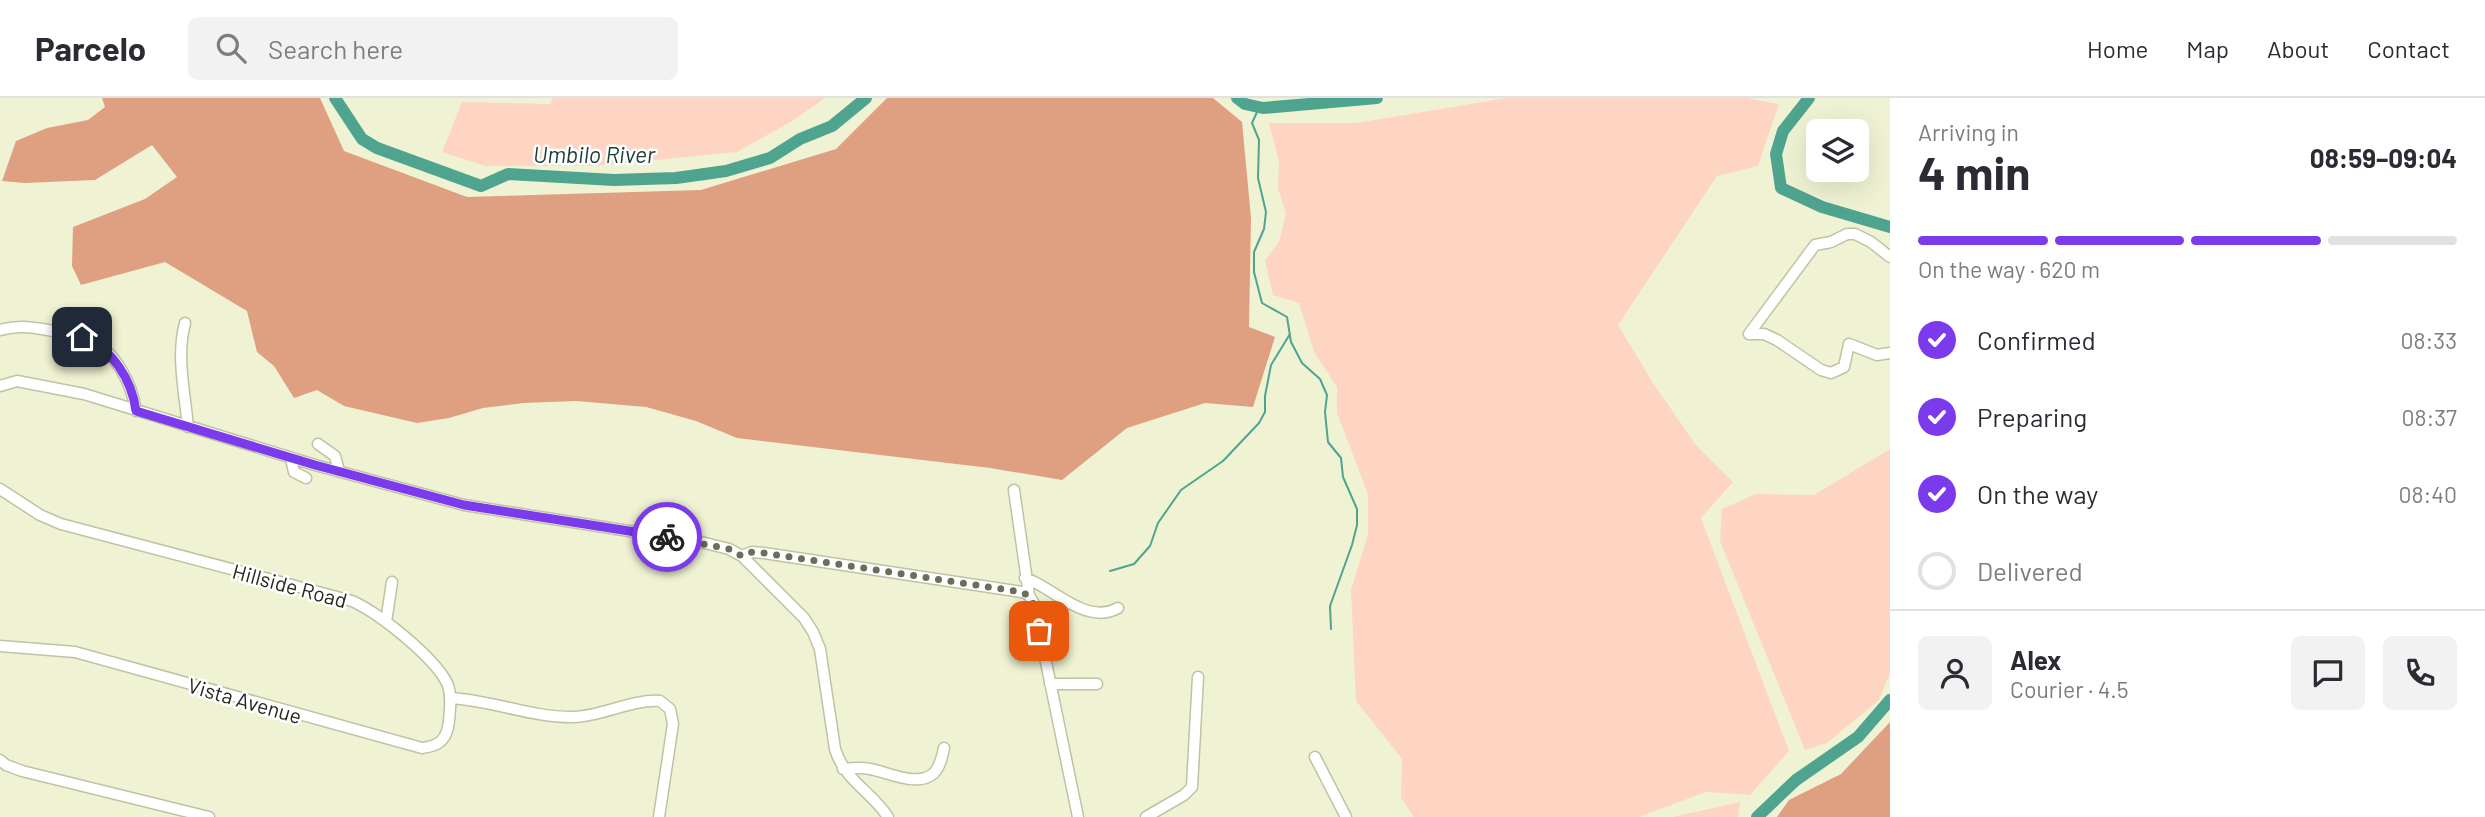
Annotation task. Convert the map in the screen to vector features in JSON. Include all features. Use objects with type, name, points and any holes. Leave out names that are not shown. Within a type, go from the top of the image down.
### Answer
[{"type":"street","points":[[1890,257],[1864,238],[1851,234],[1815,245],[1749,334],[1764,334],[1782,342],[1792,352],[1831,373],[1844,367],[1847,346],[1853,344],[1877,355],[1890,353]]},
{"type":"street","points":[[185,323],[181,339],[188,427]]},
{"type":"street","points":[[0,330],[15,326],[28,327],[92,341],[121,370],[134,396],[136,411]]},
{"type":"street","points":[[0,386],[17,381],[84,394],[188,427],[464,505],[729,549],[742,556],[804,618],[813,632],[820,649],[835,749],[843,769],[888,817]]},
{"type":"street","points":[[318,444],[335,456],[339,471]]},
{"type":"street","points":[[295,458],[292,463],[294,472],[306,478]]},
{"type":"street","name":"Hillside Road","points":[[0,489],[46,518],[352,601],[386,622],[442,676],[450,698]]},
{"type":"street","points":[[1014,490],[1028,595],[1034,604],[1078,817]]},
{"type":"street","points":[[742,556],[752,552],[764,553],[1028,595]]},
{"type":"street","points":[[1026,578],[1085,610],[1107,612],[1118,608]]},
{"type":"street","points":[[386,622],[392,582]]},
{"type":"street","name":"Vista Avenue","points":[[0,646],[75,652],[422,748],[440,744],[444,739],[449,726],[450,698]]},
{"type":"street","points":[[1146,817],[1184,795],[1192,787],[1198,677]]},
{"type":"street","points":[[1050,684],[1097,684]]},
{"type":"street","points":[[450,698],[572,717],[604,713],[641,702],[660,701],[670,709],[673,724],[659,817]]},
{"type":"street","points":[[843,769],[873,769],[916,780],[924,779],[939,766],[944,748]]},
{"type":"street","points":[[1315,757],[1346,817]]},
{"type":"street","points":[[0,760],[22,771],[209,817]]},
{"type":"shaded area","points":[[102,98],[320,98],[344,151],[467,197],[701,190],[836,149],[887,98],[1213,98],[1242,122],[1251,218],[1249,327],[1275,337],[1253,407],[1205,403],[1127,428],[1062,480],[990,468],[737,438],[696,421],[646,407],[576,401],[523,403],[483,408],[449,418],[417,423],[344,406],[317,390],[294,398],[274,366],[257,352],[247,311],[165,262],[81,285],[72,266],[73,227],[145,199],[177,177],[152,145],[95,180],[25,183],[2,181],[16,141],[47,128],[88,120],[105,107]]},
{"type":"shaded area","points":[[553,98],[825,98],[794,120],[737,152],[595,166],[485,166],[442,152],[462,102],[550,104]]},
{"type":"shaded area","points":[[1506,98],[1747,98],[1779,104],[1758,166],[1717,176],[1618,325],[1653,383],[1696,445],[1733,482],[1701,518],[1789,751],[1750,795],[1706,792],[1639,817],[1414,817],[1401,798],[1402,759],[1356,701],[1351,590],[1368,534],[1368,494],[1337,413],[1337,387],[1314,352],[1299,303],[1273,295],[1265,260],[1279,242],[1286,213],[1278,189],[1279,161],[1269,123],[1356,123]]},
{"type":"shaded area","points":[[1890,449],[1890,673],[1879,700],[1827,743],[1805,750],[1720,541],[1722,509],[1756,494],[1814,495]]},
{"type":"shaded area","points":[[1890,722],[1890,817],[1777,817],[1789,800],[1841,774]]},
{"type":"shaded area","points":[[1740,802],[1738,817],[1673,817]]},
{"type":"waterway","name":"Umbilo River","points":[[335,98],[362,139],[377,148],[481,186],[508,174],[614,180],[676,178],[726,171],[770,158],[800,139],[832,126],[866,98]]},
{"type":"waterway","name":"Umbilo River","points":[[1237,98],[1245,104],[1263,108],[1377,98]]},
{"type":"waterway","name":"Umbilo River","points":[[1809,98],[1783,131],[1776,154],[1781,188],[1822,207],[1890,227]]},
{"type":"waterway","points":[[1255,106],[1257,112],[1252,123],[1259,140],[1258,178],[1266,212],[1264,229],[1254,252],[1254,272],[1262,303],[1287,317],[1291,342],[1302,363],[1320,379],[1327,395],[1325,412],[1328,442],[1341,458],[1343,477],[1357,509],[1357,525],[1352,545],[1330,606],[1331,629]]},
{"type":"waterway","points":[[1110,571],[1134,564],[1150,546],[1158,523],[1181,490],[1223,461],[1259,423],[1265,412],[1271,365],[1290,334]]},
{"type":"waterway","name":"Umbilo River","points":[[1757,817],[1796,780],[1858,737],[1890,700]]},
{"type":"way so far","points":[[667,537],[729,549],[742,556],[752,552],[764,553],[1022,592],[1028,595],[1034,604],[1039,631]]},
{"type":"route","points":[[82,337],[99,346],[121,370],[134,396],[136,411],[315,465],[464,505],[667,537]]}]
